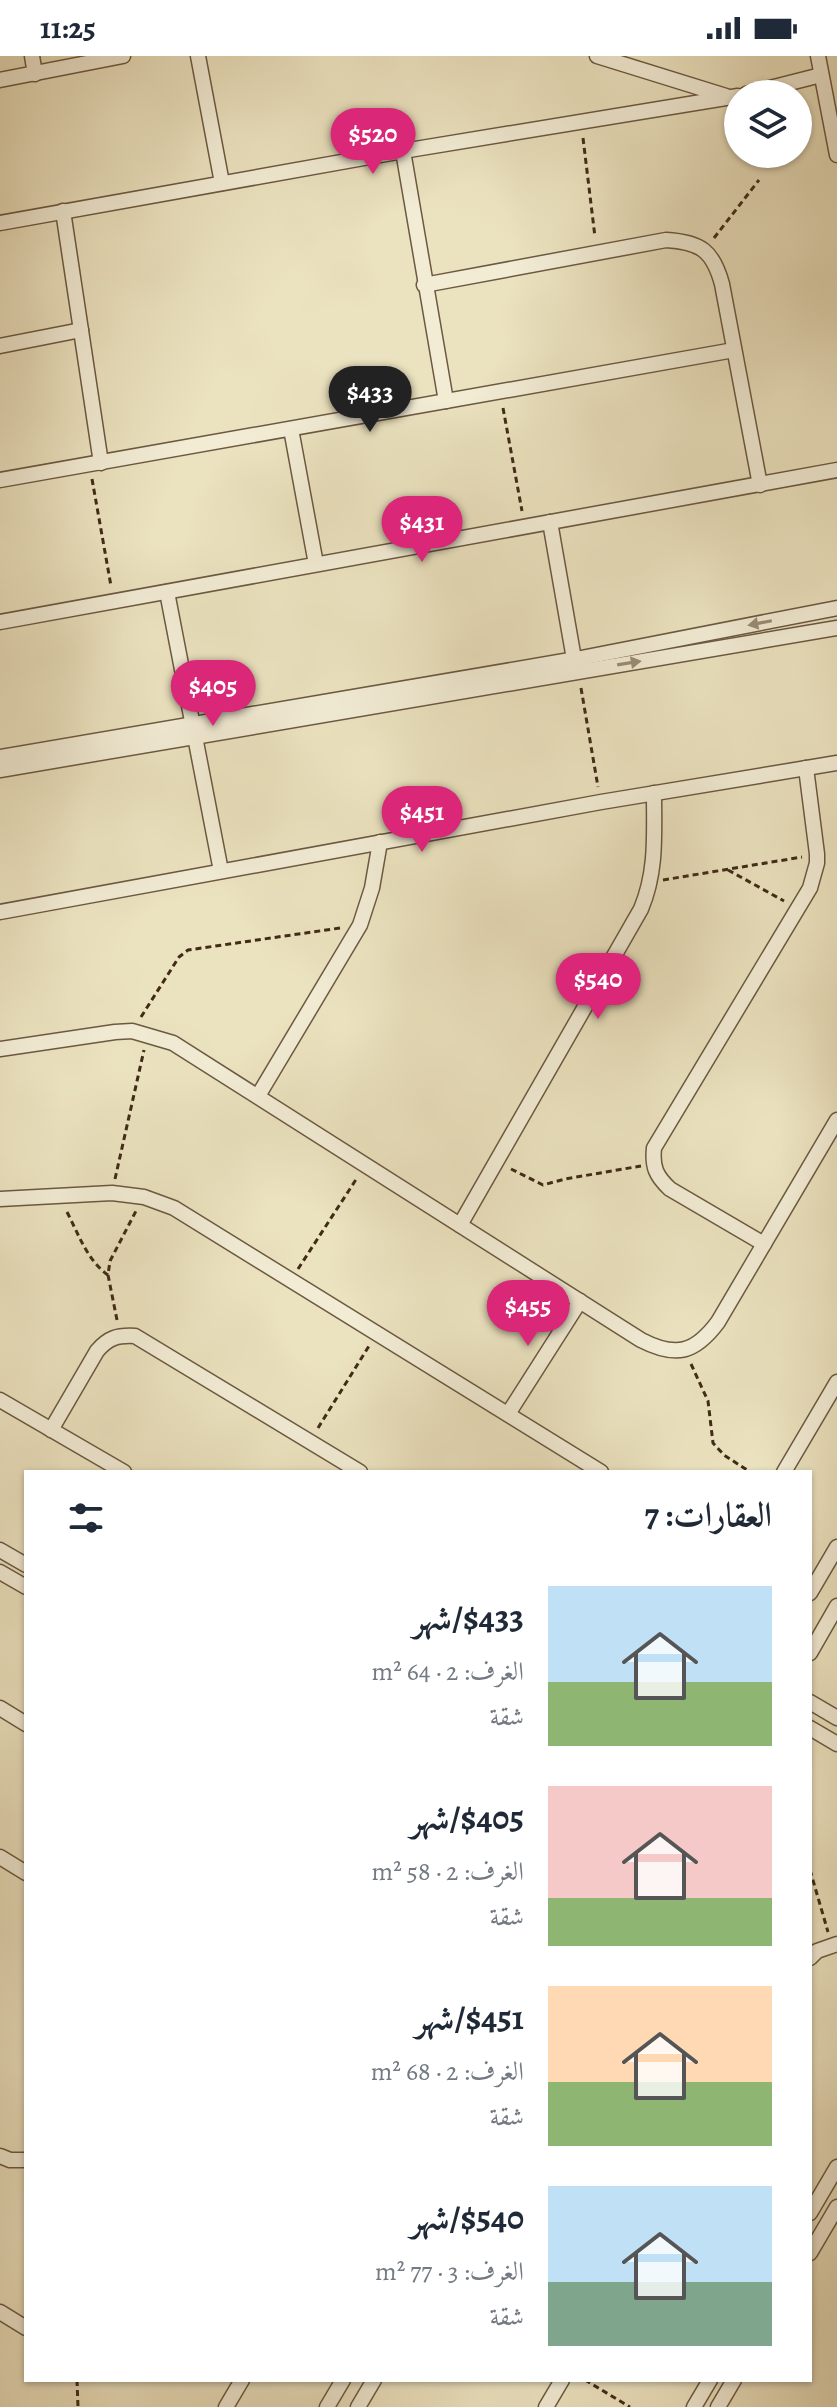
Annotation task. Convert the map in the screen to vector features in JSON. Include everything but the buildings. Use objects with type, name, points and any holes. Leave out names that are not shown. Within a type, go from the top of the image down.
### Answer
[{"type":"street","points":[[32,56],[35,74]]},
{"type":"street","points":[[0,80],[123,56]]},
{"type":"street","points":[[198,56],[222,183]]},
{"type":"street","points":[[597,56],[724,94]]},
{"type":"street","points":[[818,56],[837,155]]},
{"type":"street","points":[[801,80],[821,75]]},
{"type":"street","points":[[0,223],[403,151],[724,99]]},
{"type":"street","points":[[403,151],[446,401]]},
{"type":"street","points":[[63,211],[81,330],[95,464]]},
{"type":"street","points":[[424,285],[666,240],[686,241],[704,250],[717,265],[760,485]]},
{"type":"street","points":[[0,346],[81,330]]},
{"type":"street","points":[[0,480],[734,350]]},
{"type":"street","points":[[291,429],[316,564]]},
{"type":"street","points":[[0,622],[837,470]]},
{"type":"street","points":[[550,522],[576,665]]},
{"type":"street","points":[[167,592],[221,871]]},
{"type":"street","points":[[576,665],[837,608]]},
{"type":"street","points":[[0,757],[194,730],[576,665],[837,628]]},
{"type":"street","points":[[0,770],[194,730]]},
{"type":"street","points":[[0,912],[601,802],[837,763]]},
{"type":"street","points":[[764,1244],[670,1189],[658,1178],[653,1164],[654,1148],[810,888],[817,854],[806,768]]},
{"type":"street","points":[[460,1225],[641,909],[651,881],[654,793]]},
{"type":"street","points":[[258,1096],[360,925],[372,888],[380,842]]},
{"type":"street","points":[[0,1049],[132,1031],[173,1043],[661,1350],[684,1350],[704,1340],[837,1120]]},
{"type":"street","points":[[0,1199],[112,1193],[144,1197],[174,1208],[598,1470]]},
{"type":"street","points":[[508,1414],[580,1301]]},
{"type":"street","points":[[51,1430],[106,1340],[120,1335],[135,1336],[357,1470]]},
{"type":"street","points":[[785,1470],[837,1382]]},
{"type":"street","points":[[0,1400],[121,1470]]},
{"type":"street","points":[[812,1590],[837,1547]]},
{"type":"street","points":[[0,1550],[24,1564]]},
{"type":"street","points":[[0,1572],[24,1586]]},
{"type":"street","points":[[812,1650],[837,1606]]},
{"type":"street","points":[[812,1703],[837,1718]]},
{"type":"street","points":[[0,1708],[24,1723]]},
{"type":"street","points":[[812,1729],[837,1744]]},
{"type":"street","points":[[0,1857],[24,1872]]},
{"type":"street","points":[[812,1956],[834,1944]]},
{"type":"street","points":[[0,2156],[24,2160]]},
{"type":"street","points":[[812,2210],[837,2167]]},
{"type":"street","points":[[812,2250],[837,2207]]},
{"type":"street","points":[[0,2312],[24,2327]]},
{"type":"street","points":[[226,2407],[241,2382]]},
{"type":"street","points":[[327,2407],[342,2382]]},
{"type":"street","points":[[358,2407],[373,2382]]},
{"type":"street","points":[[546,2407],[561,2382]]},
{"type":"street","points":[[694,2407],[709,2382]]},
{"type":"street","points":[[718,2407],[733,2382]]},
{"type":"path","points":[[581,123],[597,253]]},
{"type":"path","points":[[704,250],[759,180]]},
{"type":"path","points":[[500,392],[524,526]]},
{"type":"path","points":[[95,464],[113,601]]},
{"type":"path","points":[[576,665],[601,802]]},
{"type":"path","points":[[651,881],[817,854]]},
{"type":"path","points":[[728,870],[798,909]]},
{"type":"path","points":[[132,1031],[179,957],[188,950],[360,925]]},
{"type":"path","points":[[112,1193],[148,1035]]},
{"type":"path","points":[[496,1161],[543,1185],[653,1164]]},
{"type":"path","points":[[291,1279],[365,1165]]},
{"type":"path","points":[[59,1195],[89,1255],[97,1267],[108,1275]]},
{"type":"path","points":[[120,1335],[108,1275],[110,1261],[144,1197]]},
{"type":"path","points":[[310,1441],[378,1333]]},
{"type":"path","points":[[684,1350],[705,1390],[713,1443],[724,1455],[747,1470]]},
{"type":"path","points":[[812,1876],[834,1944]]},
{"type":"path","points":[[77,2382],[78,2407]]},
{"type":"path","points":[[588,2382],[630,2407]]}]
